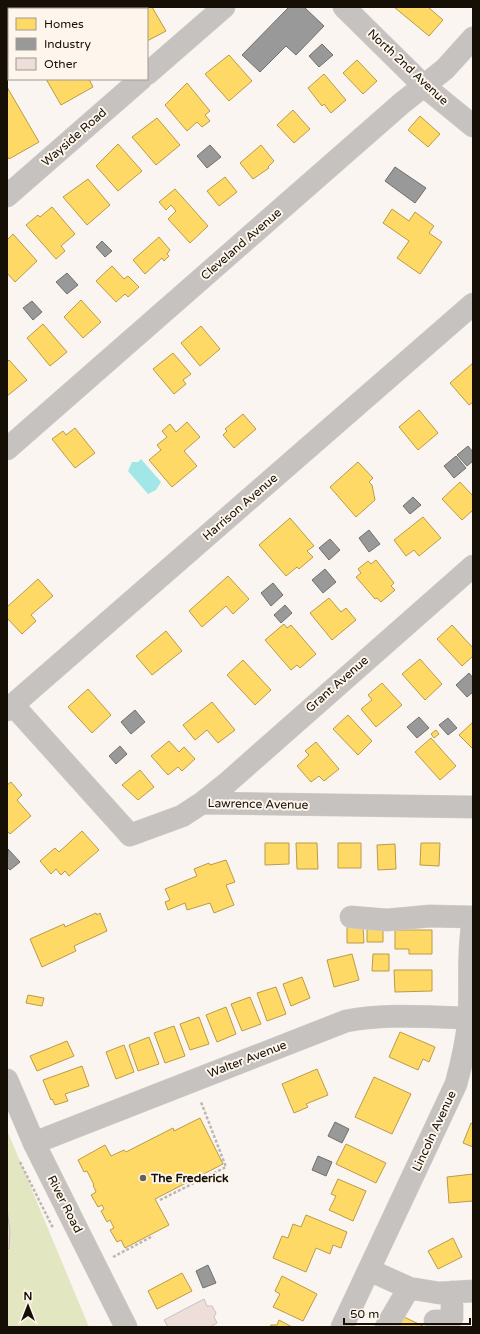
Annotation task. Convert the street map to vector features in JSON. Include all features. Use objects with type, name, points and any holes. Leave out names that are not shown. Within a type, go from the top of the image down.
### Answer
[{"type":"street","name":"Wayside Road","points":[[148,70],[224,7]]},
{"type":"street","name":"North 2nd Avenue","points":[[344,7],[424,86],[473,126]]},
{"type":"street","name":"Cleveland Avenue","points":[[7,449],[402,103],[445,69],[473,38]]},
{"type":"street","name":"Wayside Road","points":[[7,195],[136,80]]},
{"type":"street","name":"Harrison Avenue","points":[[10,708],[473,304]]},
{"type":"street","name":"Grant Avenue","points":[[202,803],[227,783],[473,566]]},
{"type":"street","name":"Lawrence Avenue","points":[[10,708],[130,835],[182,816],[202,803],[473,807]]},
{"type":"street","points":[[351,917],[387,920],[430,916],[473,917]]},
{"type":"street","name":"Lincoln Avenue","points":[[342,1327],[456,1084],[462,1063],[469,1018],[470,944],[473,922]]},
{"type":"street","name":"Walter Avenue","points":[[34,1143],[346,1021],[366,1017],[386,1016],[469,1018]]},
{"type":"street","name":"River Road","points":[[7,1080],[34,1143],[126,1327]]},
{"type":"street","points":[[369,1270],[409,1288],[439,1293],[463,1292],[452,1318],[449,1321],[435,1321]]},
{"type":"street","points":[[386,1327],[409,1288]]},
{"type":"path","points":[[160,1200],[226,1166],[201,1102]]},
{"type":"path","points":[[24,1171],[56,1233]]},
{"type":"path","points":[[113,1257],[153,1236]]},
{"type":"green space","points":[[7,1130],[89,1327],[7,1327]]},
{"type":"water","points":[[141,459],[161,482],[156,490],[148,494],[128,471],[132,462],[138,462]]},
{"type":"building: Homes","points":[[7,7],[29,7],[8,8],[8,22]]},
{"type":"building: Homes","points":[[152,7],[166,31],[148,40],[148,8],[110,8]]},
{"type":"building: Homes","points":[[394,7],[428,7],[443,20],[429,36]]},
{"type":"building: Homes","points":[[229,55],[252,81],[229,101],[205,74]]},
{"type":"building: Homes","points":[[357,60],[377,81],[363,94],[343,73]]},
{"type":"building: Homes","points":[[324,74],[346,100],[331,113],[324,104],[322,106],[308,88]]},
{"type":"building: Homes","points":[[47,80],[90,80],[93,87],[61,105]]},
{"type":"building: Homes","points":[[187,83],[210,111],[205,115],[210,121],[202,127],[197,122],[187,131],[165,105]]},
{"type":"building: Homes","points":[[7,87],[39,142],[9,159],[7,156]]},
{"type":"building: Homes","points":[[293,110],[310,129],[294,143],[277,125]]},
{"type":"building: Homes","points":[[420,116],[440,134],[428,147],[408,130]]},
{"type":"building: Homes","points":[[157,118],[180,145],[156,165],[132,137]]},
{"type":"building: Homes","points":[[118,144],[142,171],[118,191],[96,166]]},
{"type":"building: Homes","points":[[261,145],[274,161],[268,167],[269,168],[253,179],[240,163]]},
{"type":"building: Homes","points":[[225,177],[237,192],[219,206],[207,191]]},
{"type":"building: Homes","points":[[88,179],[110,205],[87,225],[63,197]]},
{"type":"building: Homes","points":[[175,189],[208,226],[190,243],[168,219],[176,211],[171,205],[166,210],[159,202]]},
{"type":"building: Homes","points":[[52,207],[75,234],[61,246],[65,251],[56,259],[26,225],[38,215],[40,217]]},
{"type":"building: Homes","points":[[392,209],[409,221],[415,212],[434,226],[429,233],[442,242],[420,274],[397,258],[409,241],[383,223]]},
{"type":"building: Homes","points":[[13,234],[37,261],[15,282],[7,273],[7,240]]},
{"type":"building: Homes","points":[[159,237],[170,250],[167,254],[169,256],[164,261],[162,258],[145,274],[133,260]]},
{"type":"building: Homes","points":[[112,266],[124,279],[128,276],[139,287],[128,297],[125,294],[116,302],[96,281]]},
{"type":"building: Homes","points":[[81,300],[101,322],[83,338],[64,317]]},
{"type":"building: Homes","points":[[43,324],[67,352],[50,366],[27,338]]},
{"type":"building: Homes","points":[[201,326],[220,349],[200,366],[181,343]]},
{"type":"building: Homes","points":[[173,353],[191,374],[183,380],[186,384],[174,394],[153,369]]},
{"type":"building: Homes","points":[[9,360],[27,380],[7,396],[7,362]]},
{"type":"building: Homes","points":[[473,363],[473,402],[469,405],[450,383]]},
{"type":"building: Homes","points":[[419,410],[438,433],[418,450],[399,427]]},
{"type":"building: Homes","points":[[243,414],[256,429],[234,448],[223,435],[227,431],[225,429]]},
{"type":"building: Homes","points":[[187,422],[200,437],[184,451],[197,466],[172,487],[149,460],[161,450],[157,445],[167,437],[162,431],[170,424],[176,432]]},
{"type":"building: Homes","points":[[75,428],[95,453],[75,468],[52,439],[63,431],[66,435]]},
{"type":"building: Homes","points":[[358,462],[373,478],[369,482],[372,485],[375,500],[356,517],[330,487]]},
{"type":"building: Homes","points":[[460,482],[473,496],[473,510],[462,520],[442,499]]},
{"type":"building: Homes","points":[[423,517],[441,538],[419,556],[414,550],[406,556],[394,540]]},
{"type":"building: Homes","points":[[290,518],[314,546],[307,551],[313,557],[299,569],[297,567],[286,576],[259,545]]},
{"type":"building: Homes","points":[[376,560],[394,583],[391,586],[395,590],[381,602],[377,598],[375,599],[356,577],[361,573],[358,569],[368,561],[371,564]]},
{"type":"building: Homes","points":[[228,576],[249,599],[233,614],[226,606],[202,627],[189,611]]},
{"type":"building: Homes","points":[[38,579],[53,596],[31,615],[36,621],[22,634],[7,618],[7,607]]},
{"type":"building: Homes","points":[[329,598],[341,612],[346,608],[356,620],[332,640],[310,613]]},
{"type":"building: Homes","points":[[284,624],[287,628],[291,625],[316,654],[300,668],[297,665],[291,670],[265,640]]},
{"type":"building: Homes","points":[[452,625],[473,648],[473,656],[462,666],[437,639]]},
{"type":"building: Homes","points":[[166,631],[182,651],[152,675],[136,656]]},
{"type":"building: Homes","points":[[420,659],[442,684],[425,700],[402,674]]},
{"type":"building: Homes","points":[[243,660],[271,690],[255,705],[227,675]]},
{"type":"building: Homes","points":[[382,683],[402,705],[376,727],[361,709],[372,700],[368,695]]},
{"type":"building: Homes","points":[[88,689],[111,715],[92,733],[68,707]]},
{"type":"building: Homes","points":[[212,702],[235,730],[218,743],[207,730],[195,740],[183,725]]},
{"type":"building: Homes","points":[[348,715],[372,741],[358,755],[333,729]]},
{"type":"building: Homes","points":[[473,722],[473,749],[459,735]]},
{"type":"building: Homes","points":[[436,730],[439,734],[434,738],[431,734]]},
{"type":"building: Homes","points":[[431,738],[456,766],[440,780],[415,752]]},
{"type":"building: Homes","points":[[169,741],[179,752],[184,747],[195,759],[182,771],[178,767],[168,775],[151,756]]},
{"type":"building: Homes","points":[[316,742],[339,769],[324,781],[319,776],[311,782],[297,766],[309,755],[305,751]]},
{"type":"building: Homes","points":[[140,770],[154,787],[138,800],[122,785]]},
{"type":"building: Homes","points":[[11,782],[22,795],[17,800],[31,816],[10,834],[7,831],[7,785]]},
{"type":"building: Homes","points":[[82,831],[99,850],[69,876],[65,871],[61,875],[56,869],[51,874],[40,861],[55,848],[59,852]]},
{"type":"building: Homes","points":[[265,843],[289,843],[289,864],[265,865]]},
{"type":"building: Homes","points":[[296,843],[317,843],[318,869],[297,869]]},
{"type":"building: Homes","points":[[338,843],[361,843],[361,868],[338,868]]},
{"type":"building: Homes","points":[[421,843],[440,843],[439,866],[420,865]]},
{"type":"building: Homes","points":[[395,844],[396,869],[378,870],[377,845]]},
{"type":"building: Homes","points":[[226,860],[235,882],[226,885],[234,905],[214,913],[210,903],[187,910],[185,903],[168,910],[165,902],[170,900],[165,889],[197,876],[194,869],[209,863],[210,865]]},
{"type":"building: Homes","points":[[96,913],[97,915],[100,913],[107,931],[74,946],[76,951],[42,967],[30,939],[64,924],[65,927]]},
{"type":"building: Homes","points":[[367,925],[383,925],[383,942],[367,942]]},
{"type":"building: Homes","points":[[347,926],[363,926],[364,943],[347,943]]},
{"type":"building: Homes","points":[[395,930],[432,930],[432,954],[409,954],[409,949],[395,949]]},
{"type":"building: Homes","points":[[352,954],[359,980],[334,987],[327,960]]},
{"type":"building: Homes","points":[[373,954],[389,954],[389,971],[372,971]]},
{"type":"building: Homes","points":[[394,970],[432,970],[432,991],[395,992]]},
{"type":"building: Homes","points":[[302,977],[310,998],[291,1006],[283,984]]},
{"type":"building: Homes","points":[[276,987],[286,1014],[267,1021],[257,993]]},
{"type":"building: Homes","points":[[28,995],[44,998],[42,1006],[26,1003]]},
{"type":"building: Homes","points":[[250,997],[261,1024],[242,1031],[231,1004]]},
{"type":"building: Homes","points":[[226,1007],[236,1034],[217,1042],[206,1015]]},
{"type":"building: Homes","points":[[199,1017],[209,1044],[190,1050],[180,1024]]},
{"type":"building: Homes","points":[[174,1026],[185,1056],[165,1063],[154,1033]]},
{"type":"building: Homes","points":[[400,1032],[435,1047],[429,1062],[423,1059],[418,1070],[389,1057]]},
{"type":"building: Homes","points":[[149,1037],[159,1064],[138,1071],[129,1045]]},
{"type":"building: Homes","points":[[67,1041],[74,1056],[37,1071],[30,1056]]},
{"type":"building: Homes","points":[[124,1045],[134,1072],[116,1079],[106,1052]]},
{"type":"building: Homes","points":[[82,1066],[89,1086],[65,1094],[68,1101],[55,1105],[52,1099],[51,1100],[43,1080]]},
{"type":"building: Homes","points":[[317,1069],[328,1095],[306,1104],[308,1107],[294,1113],[282,1084]]},
{"type":"building: Homes","points":[[374,1077],[411,1094],[392,1134],[355,1117]]},
{"type":"building: Homes","name":"The Frederick","points":[[200,1118],[223,1164],[155,1199],[169,1225],[125,1248],[121,1240],[117,1242],[110,1230],[114,1228],[110,1220],[107,1222],[101,1211],[104,1209],[102,1205],[98,1207],[91,1195],[96,1192],[94,1185],[87,1171],[84,1172],[78,1160],[105,1145],[111,1156],[124,1150],[126,1152],[173,1128],[174,1131]]},
{"type":"building: Homes","points":[[471,1123],[473,1124],[473,1147],[463,1143]]},
{"type":"building: Homes","points":[[346,1144],[386,1163],[376,1183],[336,1164]]},
{"type":"building: Homes","points":[[473,1174],[473,1201],[449,1203],[447,1177]]},
{"type":"building: Homes","points":[[338,1179],[366,1191],[353,1221],[329,1210],[336,1196],[331,1194]]},
{"type":"building: Homes","points":[[306,1215],[347,1232],[341,1248],[333,1245],[330,1254],[316,1248],[306,1272],[273,1258],[282,1236],[288,1238],[293,1224],[301,1227]]},
{"type":"building: Homes","points":[[453,1238],[462,1257],[438,1269],[428,1251]]},
{"type":"building: Homes","points":[[182,1273],[192,1291],[157,1309],[148,1291]]},
{"type":"building: Homes","points":[[282,1276],[317,1294],[303,1321],[273,1307],[280,1294],[275,1291]]},
{"type":"building: Homes","points":[[404,1317],[425,1327],[399,1327]]},
{"type":"building: Homes","points":[[279,1320],[292,1327],[269,1327],[271,1325],[277,1325]]},
{"type":"building: Industry","points":[[289,7],[304,7],[324,26],[296,55],[286,46],[260,72],[242,55]]},
{"type":"building: Industry","points":[[322,44],[333,55],[319,67],[309,56]]},
{"type":"building: Industry","points":[[210,145],[221,157],[207,168],[197,156]]},
{"type":"building: Industry","points":[[395,167],[426,188],[415,203],[385,181]]},
{"type":"building: Industry","points":[[102,241],[112,251],[105,257],[96,247]]},
{"type":"building: Industry","points":[[67,273],[78,285],[67,294],[56,282]]},
{"type":"building: Industry","points":[[32,301],[42,312],[33,320],[23,308]]},
{"type":"building: Industry","points":[[468,446],[473,452],[473,461],[467,466],[457,455]]},
{"type":"building: Industry","points":[[456,456],[466,468],[454,478],[444,466]]},
{"type":"building: Industry","points":[[413,497],[421,505],[410,514],[403,506]]},
{"type":"building: Industry","points":[[369,530],[380,544],[369,552],[359,538]]},
{"type":"building: Industry","points":[[330,539],[340,550],[329,560],[319,548]]},
{"type":"building: Industry","points":[[325,569],[336,582],[323,593],[312,580]]},
{"type":"building: Industry","points":[[273,583],[283,595],[271,606],[261,593]]},
{"type":"building: Industry","points":[[285,605],[292,613],[281,623],[274,615]]},
{"type":"building: Industry","points":[[469,673],[473,678],[473,692],[467,697],[456,685]]},
{"type":"building: Industry","points":[[135,710],[145,722],[131,734],[121,722]]},
{"type":"building: Industry","points":[[419,717],[429,728],[417,738],[407,727]]},
{"type":"building: Industry","points":[[448,718],[457,728],[448,735],[439,725]]},
{"type":"building: Industry","points":[[120,746],[127,754],[116,764],[109,756]]},
{"type":"building: Industry","points":[[8,849],[20,862],[10,870],[7,867]]},
{"type":"building: Industry","points":[[335,1122],[349,1129],[342,1143],[328,1136]]},
{"type":"building: Industry","points":[[318,1156],[332,1162],[326,1176],[312,1170]]},
{"type":"building: Industry","points":[[208,1265],[216,1283],[203,1288],[196,1271]]},
{"type":"building: Other","points":[[7,1209],[10,1232],[9,1249],[7,1248]]},
{"type":"building: Other","points":[[204,1299],[207,1306],[212,1306],[216,1313],[214,1317],[217,1323],[210,1327],[168,1327],[164,1320]]},
{"type":"place","name":"The Frederick","points":[[143,1178]]}]
